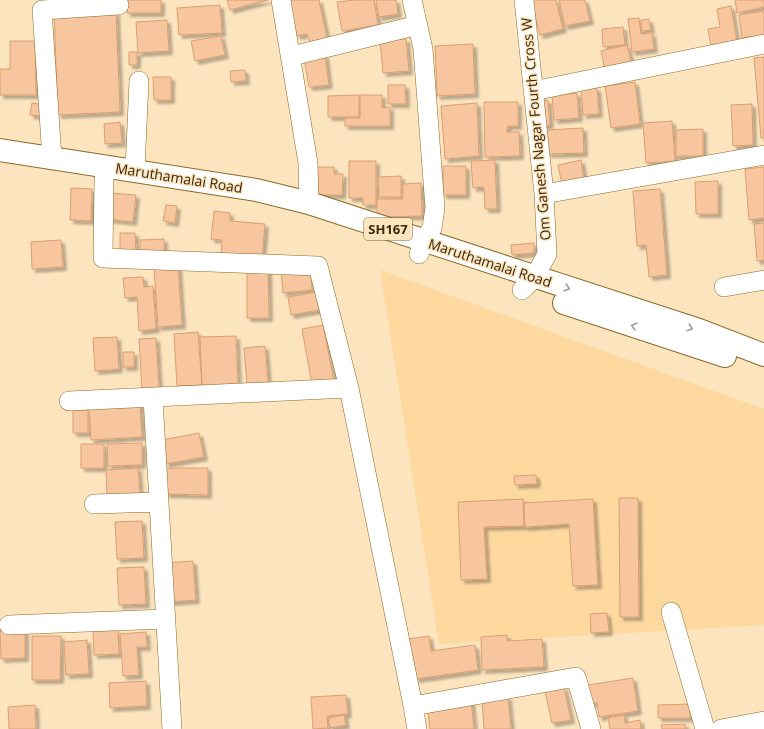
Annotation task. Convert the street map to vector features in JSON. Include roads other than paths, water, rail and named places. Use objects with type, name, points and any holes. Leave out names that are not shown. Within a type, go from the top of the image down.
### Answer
[{"type":"main road","name":"Maruthamalai Road","points":[[0,150],[256,190],[309,203],[422,248],[528,284],[764,369]]},
{"type":"main road","name":"Maruthamalai Road","points":[[0,164],[104,179],[276,208],[422,248]]},
{"type":"main road","name":"Maruthamalai Road","points":[[528,284],[699,330],[764,355]]},
{"type":"street","points":[[281,0],[292,56],[308,163],[309,203]]},
{"type":"street","points":[[412,0],[423,49],[435,208],[432,228],[422,248]]},
{"type":"street","name":"Om Ganesh Nagar Fourth Cross W","points":[[524,0],[544,194],[547,254],[528,284]]},
{"type":"street","points":[[52,158],[42,10],[118,5]]},
{"type":"street","points":[[292,56],[418,25]]},
{"type":"street","points":[[533,91],[764,44]]},
{"type":"street","points":[[135,170],[139,81]]},
{"type":"street","points":[[544,194],[764,155]]},
{"type":"street","points":[[104,179],[103,258],[318,266],[348,388],[413,706],[414,729]]},
{"type":"street","points":[[724,287],[764,280]]},
{"type":"street","points":[[69,401],[348,388]]},
{"type":"street","points":[[153,398],[172,729]]},
{"type":"street","points":[[94,504],[159,502]]},
{"type":"street","points":[[671,612],[705,729]]},
{"type":"street","points":[[8,624],[166,619]]},
{"type":"street","points":[[413,706],[576,676],[591,729]]},
{"type":"street","points":[[721,729],[764,721]]}]
